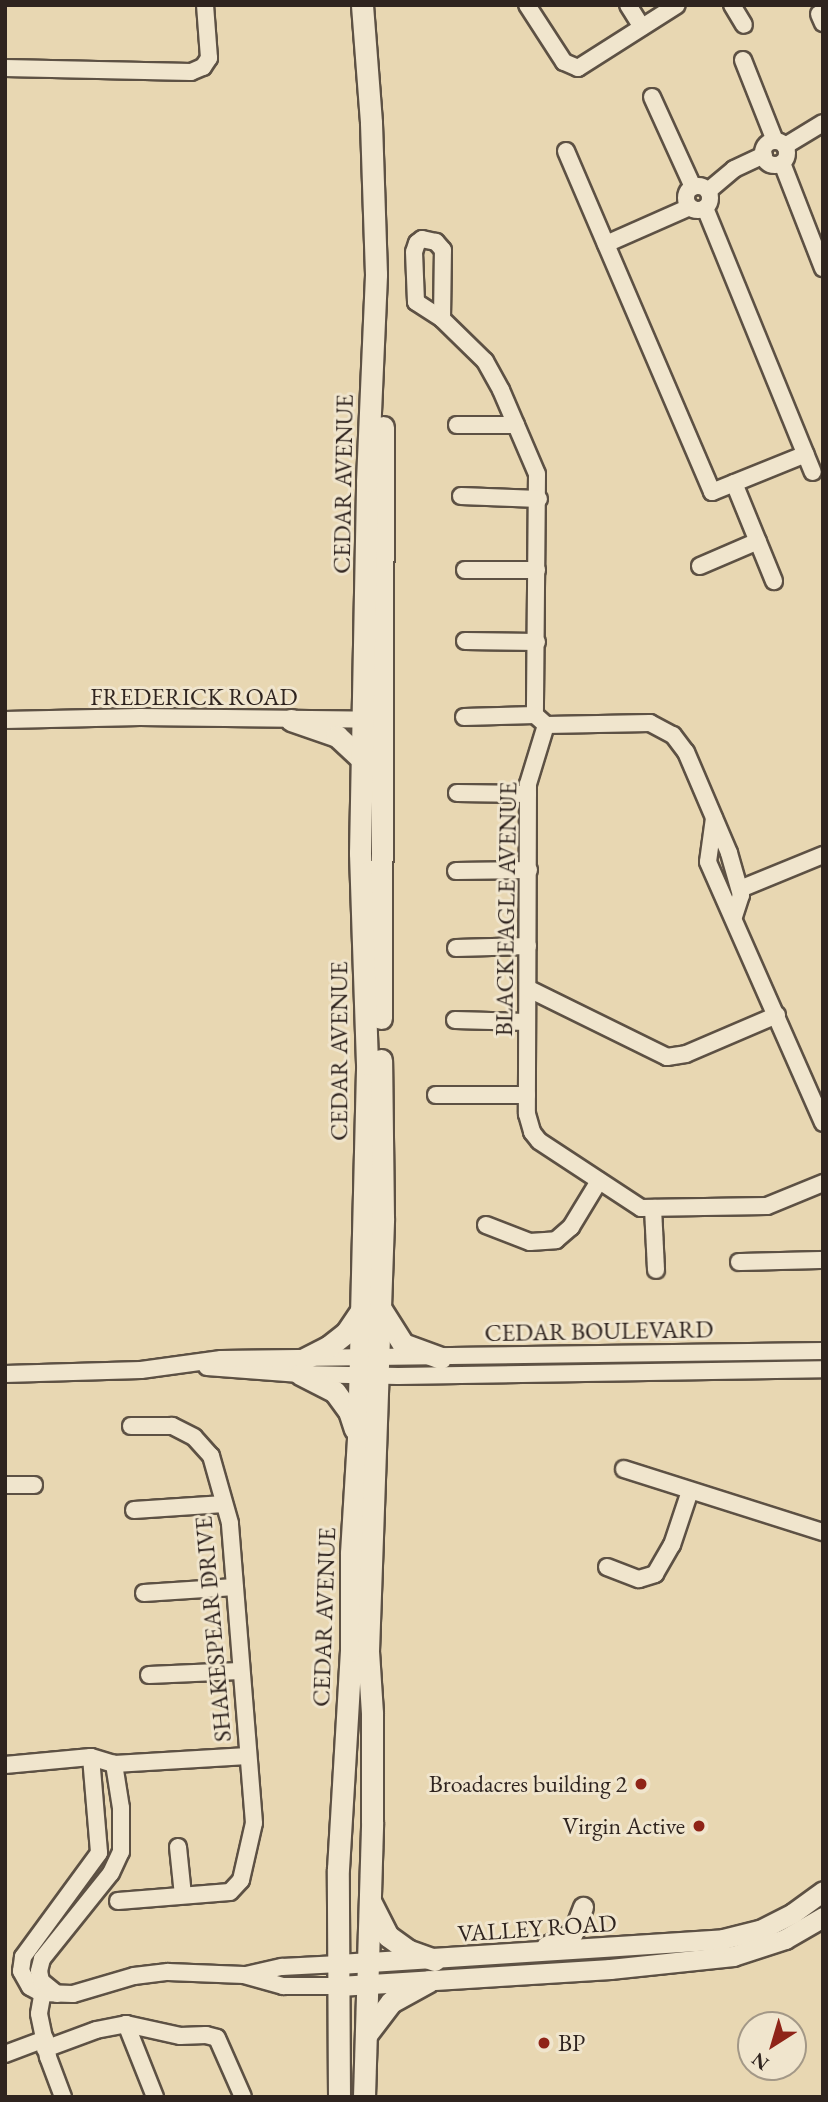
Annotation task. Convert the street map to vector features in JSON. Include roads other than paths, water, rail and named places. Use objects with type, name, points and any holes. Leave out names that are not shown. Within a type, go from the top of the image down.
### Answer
[{"type":"main road","name":"CEDAR AVENUE","points":[[362,5],[371,122],[376,274],[367,481],[383,1218],[369,1308]]},
{"type":"main road","name":"CEDAR AVENUE","points":[[339,2097],[338,1869],[351,1651],[351,1553],[358,1438],[367,1366],[369,1308],[367,1064],[360,853],[364,761],[374,720],[383,234],[380,109],[372,5]]},
{"type":"main road","points":[[291,720],[337,736],[364,761]]},
{"type":"main road","points":[[358,1438],[349,1411],[335,1392],[302,1366],[340,1338],[369,1308],[403,1344],[441,1358]]},
{"type":"main road","name":"CEDAR AVENUE","points":[[364,2097],[372,1713],[368,1651],[376,1473],[367,1366]]},
{"type":"main road","points":[[369,1899],[388,1936],[407,1950],[434,1960]]},
{"type":"main road","points":[[366,2036],[391,2002],[429,1981]]},
{"type":"street","points":[[5,68],[191,72],[203,67],[209,58],[205,5]]},
{"type":"street","points":[[527,5],[564,62],[578,68],[677,5]]},
{"type":"street","points":[[628,5],[642,27]]},
{"type":"street","points":[[732,5],[744,25]]},
{"type":"street","points":[[743,60],[780,143],[788,153],[686,196],[697,207],[813,472]]},
{"type":"street","points":[[652,97],[700,189]]},
{"type":"street","points":[[780,143],[823,123]]},
{"type":"street","points":[[566,151],[712,492],[806,454]]},
{"type":"street","points":[[772,160],[815,227],[823,268]]},
{"type":"street","points":[[606,244],[697,207]]},
{"type":"street","name":"BLACK EAGLE AVENUE","points":[[442,319],[485,361],[537,474],[540,720],[528,794],[527,1096],[528,1120],[534,1136],[635,1206],[653,1209],[767,1206],[823,1183]]},
{"type":"street","points":[[457,425],[516,425]]},
{"type":"street","points":[[734,483],[774,582]]},
{"type":"street","points":[[461,496],[539,499]]},
{"type":"street","points":[[700,566],[758,541]]},
{"type":"street","points":[[465,570],[537,570]]},
{"type":"street","points":[[465,641],[537,642]]},
{"type":"street","points":[[464,717],[650,723],[664,729],[683,747],[714,818],[740,889],[734,916]]},
{"type":"street","name":"FREDERICK ROAD","points":[[5,720],[374,720]]},
{"type":"street","points":[[457,793],[528,794]]},
{"type":"street","points":[[714,818],[708,862],[823,1123]]},
{"type":"street","points":[[740,889],[823,855]]},
{"type":"street","points":[[456,871],[529,870]]},
{"type":"street","points":[[456,948],[528,946]]},
{"type":"street","points":[[529,989],[667,1057],[686,1054],[777,1015]]},
{"type":"street","points":[[454,1020],[527,1022]]},
{"type":"street","points":[[436,1095],[527,1096]]},
{"type":"street","points":[[486,1225],[530,1242],[556,1240],[571,1227],[599,1181]]},
{"type":"street","points":[[653,1209],[656,1270]]},
{"type":"street","points":[[739,1262],[823,1260]]},
{"type":"street","points":[[790,1351],[790,1370]]},
{"type":"street","name":"CEDAR BOULEVARD","points":[[367,1366],[441,1358],[646,1352],[823,1351]]},
{"type":"street","points":[[5,1374],[141,1370],[195,1364],[237,1371],[302,1366],[367,1366]]},
{"type":"street","name":"CEDAR BOULEVARD","points":[[367,1366],[823,1369]]},
{"type":"street","name":"SHAKESPEAR DRIVE","points":[[131,1426],[162,1425],[181,1429],[206,1447],[230,1529],[253,1827],[241,1880],[230,1892],[183,1895]]},
{"type":"street","points":[[624,1469],[823,1532]]},
{"type":"street","points":[[5,1485],[34,1485]]},
{"type":"street","points":[[607,1567],[639,1579],[655,1574],[672,1545],[690,1491]]},
{"type":"street","points":[[134,1510],[224,1504]]},
{"type":"street","points":[[145,1593],[235,1587]]},
{"type":"street","points":[[149,1675],[240,1671]]},
{"type":"street","points":[[5,1756],[23,1755],[35,1761]]},
{"type":"street","name":"SHAKESPEAR DRIVE","points":[[35,1761],[91,1757],[114,1763],[248,1756]]},
{"type":"street","points":[[47,1991],[30,1987],[23,1977],[23,1956],[96,1860],[99,1845],[91,1757]]},
{"type":"street","points":[[5,1765],[35,1761]]},
{"type":"street","points":[[63,2097],[45,2044],[38,2008],[47,1991],[39,1971],[45,1955],[117,1862],[122,1843],[114,1763]]},
{"type":"street","points":[[118,1901],[183,1895],[177,1847]]},
{"type":"street","points":[[82,1879],[97,1891]]},
{"type":"street","name":"VALLEY ROAD","points":[[244,1975],[283,1986],[339,1986],[366,1974],[434,1960],[695,1942],[745,1944],[760,1930],[793,1913],[823,1891]]},
{"type":"street","points":[[536,1951],[568,1937],[576,1929],[583,1907]]},
{"type":"street","name":"VALLEY ROAD","points":[[47,1991],[73,1994],[145,1974],[244,1975],[282,1967],[339,1964],[366,1974],[429,1981],[707,1960],[745,1944],[803,1931],[823,1916]]},
{"type":"street","points":[[126,2024],[155,2097]]},
{"type":"street","points":[[5,2054],[126,2024],[180,2036],[206,2035],[217,2038],[243,2097]]},
{"type":"place","name":"Broadacres building 2","points":[[641,1784]]},
{"type":"place","name":"Virgin Active","points":[[699,1826]]},
{"type":"place","name":"BP","points":[[544,2043]]}]
